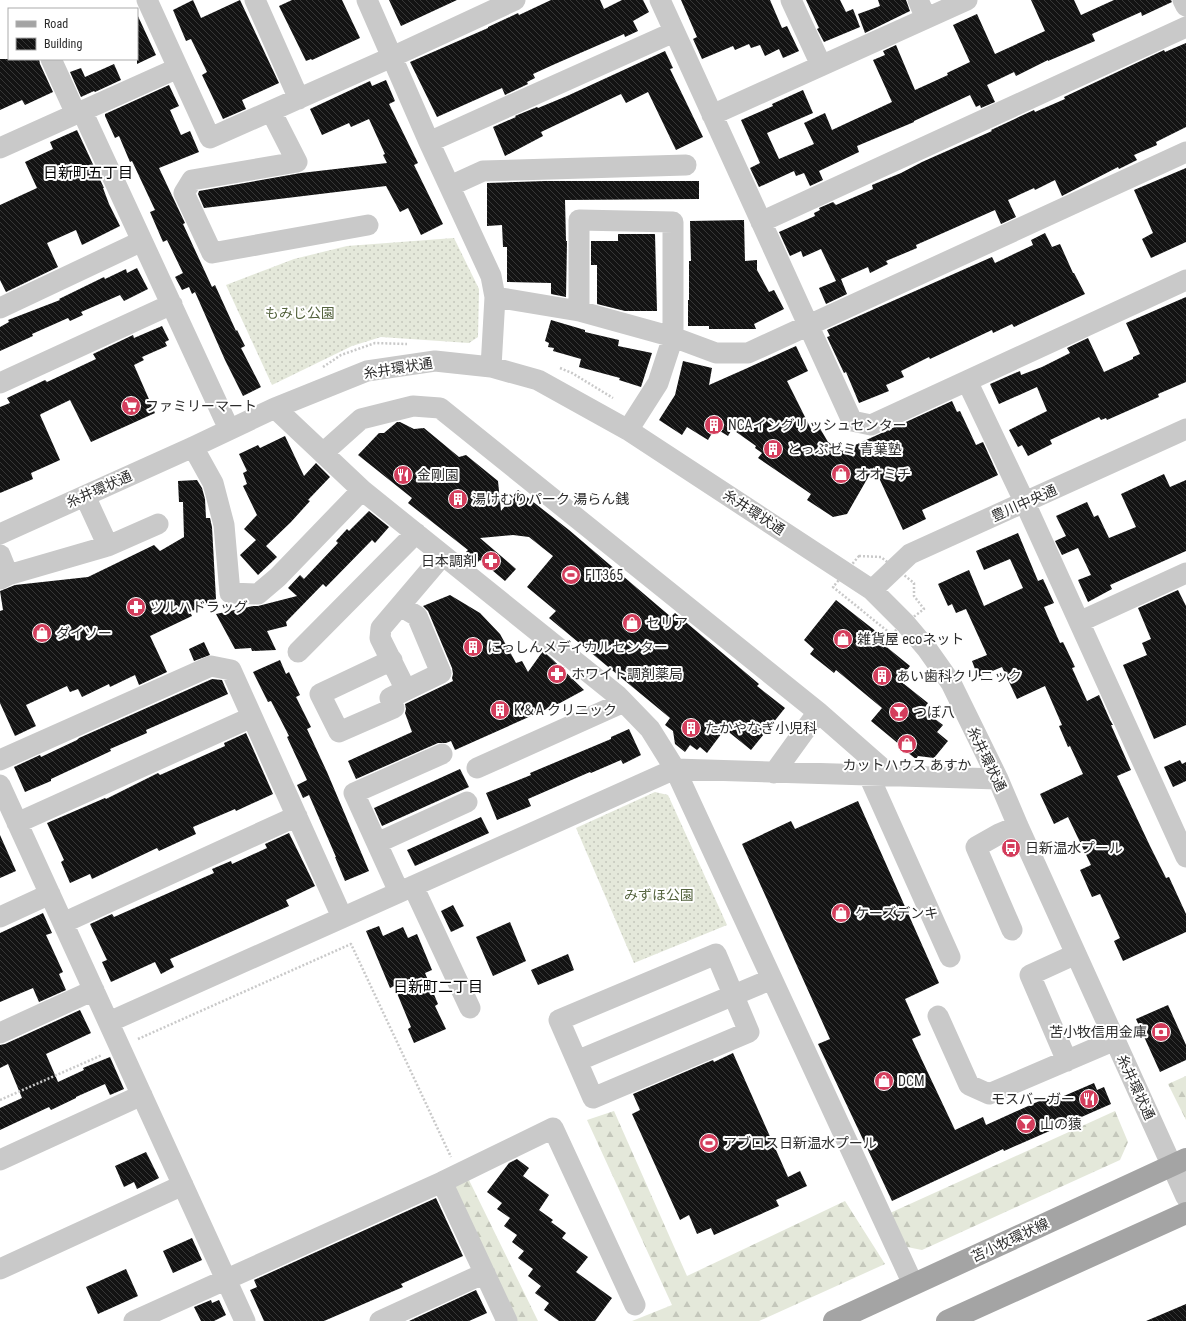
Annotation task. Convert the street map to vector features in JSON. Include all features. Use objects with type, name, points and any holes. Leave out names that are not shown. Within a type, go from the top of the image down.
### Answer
[{"type":"main road","name":"苫小牧環状線","points":[[834,1321],[1179,1163]]},
{"type":"main road","points":[[947,1321],[1186,1213]]},
{"type":"street","points":[[147,0],[210,138],[392,57],[515,0]]},
{"type":"street","points":[[256,0],[299,99]]},
{"type":"street","points":[[366,0],[491,276],[495,297],[491,367]]},
{"type":"street","points":[[660,0],[852,421],[871,425],[1186,280]]},
{"type":"street","points":[[791,0],[821,65]]},
{"type":"street","points":[[712,115],[821,65],[922,9],[967,0]]},
{"type":"street","points":[[1183,0],[1186,6]]},
{"type":"street","points":[[761,222],[1186,27]]},
{"type":"street","points":[[429,142],[674,32]]},
{"type":"street","points":[[52,60],[142,241],[230,429]]},
{"type":"street","points":[[0,148],[178,68]]},
{"type":"street","points":[[271,111],[297,162],[192,180],[184,193],[212,253],[368,224]]},
{"type":"street","points":[[495,297],[579,311],[673,337],[716,353],[748,353],[1186,152]]},
{"type":"street","points":[[450,186],[484,171],[686,165]]},
{"type":"street","points":[[579,311],[579,220],[673,222],[673,337],[658,383],[628,430]]},
{"type":"street","points":[[0,308],[142,241]]},
{"type":"street","points":[[0,383],[172,304]]},
{"type":"street","name":"糸井環状通","points":[[0,534],[193,447],[275,408],[367,371],[435,361],[491,367],[538,380],[628,430],[872,590],[905,623],[927,649],[951,683],[998,779],[1115,1040],[1179,1163],[1186,1197]]},
{"type":"street","points":[[967,381],[1025,503],[1186,857]]},
{"type":"street","points":[[323,453],[360,419],[413,406],[440,408],[818,712],[892,776]]},
{"type":"street","points":[[275,408],[362,490],[618,696],[650,729],[675,769],[913,1284]]},
{"type":"street","name":"豊川中央通","points":[[872,590],[910,554],[1186,429]]},
{"type":"street","points":[[193,447],[213,483],[224,525],[230,593],[258,594],[278,577],[362,490]]},
{"type":"street","points":[[85,496],[108,546]]},
{"type":"street","points":[[0,555],[4,577],[108,546],[158,524]]},
{"type":"street","points":[[298,652],[416,533]]},
{"type":"street","points":[[406,690],[380,638],[381,628],[443,555]]},
{"type":"street","points":[[1079,622],[1185,577]]},
{"type":"street","points":[[392,660],[320,694],[339,732],[394,708],[390,698],[441,674],[417,616],[400,606]]},
{"type":"street","points":[[0,760],[211,666],[231,670],[342,917]]},
{"type":"street","points":[[477,768],[624,702]]},
{"type":"street","points":[[774,773],[818,712]]},
{"type":"street","points":[[17,823],[252,717]]},
{"type":"street","points":[[442,754],[354,793],[377,843],[406,889],[470,1008]]},
{"type":"street","points":[[108,1022],[675,769],[998,779]]},
{"type":"street","points":[[869,776],[950,958]]},
{"type":"street","points":[[0,785],[245,1321]]},
{"type":"street","points":[[377,843],[467,802]]},
{"type":"street","points":[[63,923],[296,816]]},
{"type":"street","points":[[1012,930],[976,847],[999,834],[1018,826]]},
{"type":"street","points":[[0,917],[50,894]]},
{"type":"street","points":[[716,954],[733,995],[749,1032],[593,1098],[560,1020],[716,954]]},
{"type":"street","points":[[1067,1061],[1030,975],[1076,954]]},
{"type":"street","points":[[577,1061],[772,979]]},
{"type":"street","points":[[0,1033],[94,990]]},
{"type":"street","points":[[938,1016],[969,1085],[989,1094],[1115,1040]]},
{"type":"street","points":[[0,1160],[142,1096]]},
{"type":"street","points":[[134,1321],[450,1178],[553,1128],[635,1305]]},
{"type":"street","points":[[450,1178],[485,1273],[507,1321]]},
{"type":"street","points":[[0,1269],[183,1185]]},
{"type":"street","points":[[380,1321],[485,1273]]},
{"type":"path","points":[[827,583],[833,587]]},
{"type":"path","points":[[0,1100],[351,944],[450,1178]]},
{"type":"green space","name":"もみじ公園","points":[[454,238],[479,289],[478,337],[469,343],[381,337],[352,346],[272,385],[226,285],[294,259],[347,246]]},
{"type":"green space","name":"みずほ公園","points":[[655,792],[668,795],[727,925],[634,963],[576,828]]},
{"type":"green space","points":[[1186,1076],[1186,1120],[1168,1084]]},
{"type":"green space","points":[[614,1111],[687,1276],[845,1201],[885,1264],[759,1321],[632,1321],[672,1305],[587,1120]]},
{"type":"green space","points":[[1115,1111],[1128,1142],[1120,1160],[922,1250],[907,1247],[890,1213]]},
{"type":"green space","points":[[467,1176],[538,1321],[514,1321],[448,1187]]},
{"type":"building","points":[[193,0],[201,18],[240,0],[279,83],[242,100],[246,109],[223,119],[202,75],[207,72],[191,39],[186,41],[173,10]]},
{"type":"building","points":[[292,0],[342,0],[360,38],[312,60],[306,61],[279,6]]},
{"type":"building","points":[[389,0],[457,0],[401,26]]},
{"type":"building","points":[[551,0],[600,0],[604,9],[622,0],[643,0],[649,12],[633,21],[638,31],[625,37],[624,34],[533,74],[535,78],[527,82],[528,84],[505,95],[502,88],[437,117],[410,62],[488,28],[518,13],[519,15]]},
{"type":"building","points":[[681,0],[770,0],[782,28],[787,26],[799,51],[783,58],[779,49],[765,56],[760,45],[751,48],[749,44],[735,50],[733,46],[702,59],[693,39],[697,37]]},
{"type":"building","points":[[806,0],[840,0],[846,12],[853,9],[860,27],[824,42],[817,29],[819,28]]},
{"type":"building","points":[[878,0],[906,0],[910,11],[865,33],[858,14],[880,6]]},
{"type":"building","points":[[1031,0],[1074,0],[1081,15],[1114,0],[1171,0],[1172,2],[1142,16],[1141,12],[1092,34],[1095,41],[1048,60],[1016,76],[1014,72],[987,85],[995,102],[981,108],[980,105],[976,107],[970,95],[914,122],[857,146],[859,152],[819,171],[823,180],[810,186],[804,173],[796,176],[794,171],[759,187],[750,168],[760,163],[741,120],[773,106],[772,104],[803,90],[813,113],[767,133],[779,159],[814,144],[804,123],[825,113],[832,130],[892,102],[873,60],[885,55],[883,51],[896,45],[915,90],[948,75],[947,73],[970,62],[953,25],[977,14],[995,54],[1045,31]]},
{"type":"building","points":[[138,16],[156,55],[137,64],[138,60]]},
{"type":"building","points":[[1186,43],[1186,127],[1156,142],[1157,145],[1134,155],[1137,160],[1119,169],[1118,167],[1062,196],[1055,180],[1035,190],[1034,188],[1008,200],[1016,217],[1001,224],[995,210],[916,245],[917,248],[886,261],[888,264],[870,273],[868,267],[841,279],[847,294],[826,304],[819,288],[836,281],[821,249],[803,257],[801,251],[790,256],[779,232],[815,216],[814,213],[820,210],[819,208],[833,202],[836,205],[873,189],[872,185],[992,131],[991,130],[1034,110],[1035,112],[1065,99],[1064,97],[1164,50],[1165,52]]},
{"type":"building","points":[[665,51],[673,68],[670,69],[703,137],[676,150],[648,92],[626,103],[621,94],[541,132],[543,136],[505,156],[493,127],[516,117],[515,116],[567,96]]},
{"type":"building","points":[[0,59],[39,60],[53,92],[25,105],[22,100],[0,110]]},
{"type":"building","points":[[114,64],[121,80],[81,97],[70,72],[81,68],[85,77]]},
{"type":"building","points":[[386,80],[395,101],[389,104],[418,163],[414,165],[443,224],[421,235],[408,208],[400,212],[386,186],[204,208],[198,194],[199,191],[301,173],[387,163],[383,155],[385,154],[369,119],[351,127],[349,123],[322,135],[310,109],[370,81],[372,86]]},
{"type":"building","points":[[169,85],[179,106],[170,110],[181,135],[190,131],[199,152],[159,168],[185,223],[183,224],[212,287],[215,285],[236,331],[237,330],[245,346],[241,348],[261,387],[243,396],[225,360],[195,292],[192,294],[189,287],[182,290],[175,277],[183,273],[167,240],[163,242],[150,212],[155,210],[132,161],[130,162],[119,136],[115,138],[105,116],[105,114]]},
{"type":"building","points":[[77,130],[120,226],[82,245],[76,230],[47,243],[58,267],[6,292],[0,280],[0,205],[37,188],[25,162],[53,149],[50,142]]},
{"type":"building","points":[[1186,168],[1186,242],[1151,258],[1142,239],[1153,233],[1134,190]]},
{"type":"building","points":[[545,181],[699,181],[699,199],[565,200],[567,241],[566,297],[551,294],[551,283],[507,282],[507,247],[503,247],[502,225],[487,226],[487,183]]},
{"type":"building","points":[[744,220],[745,261],[757,260],[757,270],[769,292],[774,290],[784,309],[754,324],[756,329],[709,329],[709,326],[688,326],[689,261],[691,261],[690,221]]},
{"type":"building","points":[[1045,233],[1052,247],[1060,244],[1073,273],[1085,294],[1014,327],[1012,324],[993,333],[992,330],[930,359],[929,357],[901,371],[904,377],[886,385],[889,391],[859,403],[846,372],[844,373],[827,337],[830,336],[827,330],[992,257],[995,263],[1033,245],[1031,240]]},
{"type":"building","points":[[618,234],[655,234],[657,311],[625,311],[597,304],[597,265],[591,265],[591,241],[618,241]]},
{"type":"building","points":[[137,268],[148,289],[124,301],[120,295],[81,312],[83,315],[70,321],[68,318],[32,334],[33,336],[0,351],[0,327],[9,322],[8,320],[60,300],[59,299],[104,277],[105,279],[126,269],[127,273]]},
{"type":"building","points":[[1186,297],[1186,382],[1158,394],[1159,397],[1107,420],[1106,418],[1101,420],[1099,417],[1050,440],[1052,444],[1028,456],[1022,445],[1018,447],[1009,430],[1047,411],[1037,387],[999,404],[990,384],[1020,371],[1021,375],[1042,367],[1070,353],[1067,348],[1088,338],[1104,372],[1133,359],[1133,357],[1140,354],[1126,323]]},
{"type":"building","points":[[551,320],[585,330],[585,332],[619,340],[618,346],[652,353],[641,387],[619,380],[620,378],[579,367],[581,359],[553,351],[554,348],[548,347],[549,343],[545,341]]},
{"type":"building","points":[[162,326],[169,340],[165,342],[167,346],[142,357],[144,360],[134,365],[155,413],[91,442],[70,400],[41,414],[40,415],[60,460],[31,473],[33,479],[0,493],[0,407],[10,403],[7,398],[45,380],[47,382],[96,359],[93,354],[133,335],[134,338]]},
{"type":"building","points":[[796,346],[808,371],[787,381],[811,429],[818,425],[828,442],[842,451],[952,401],[957,412],[960,411],[976,445],[983,442],[998,475],[922,510],[926,519],[903,530],[874,467],[847,514],[833,517],[807,500],[811,494],[758,458],[762,453],[755,448],[756,446],[732,429],[728,436],[715,428],[708,440],[687,427],[682,435],[659,420],[675,395],[683,361],[712,368],[709,385]]},
{"type":"building","points":[[397,422],[414,429],[424,428],[459,457],[466,455],[498,481],[501,511],[518,490],[569,530],[671,617],[675,613],[759,684],[757,686],[785,708],[751,750],[725,729],[707,753],[700,747],[697,750],[690,745],[685,752],[675,744],[673,731],[665,725],[670,718],[549,618],[556,611],[527,587],[553,556],[529,537],[513,535],[480,538],[516,569],[505,581],[480,560],[478,562],[466,552],[468,550],[408,503],[412,498],[358,455],[379,433],[384,433]]},
{"type":"building","points":[[285,436],[304,476],[316,463],[330,477],[308,500],[310,501],[291,522],[266,546],[277,557],[258,575],[240,555],[256,540],[244,529],[257,515],[243,486],[247,484],[243,473],[247,471],[239,454],[258,445],[260,448]]},
{"type":"building","points":[[1164,474],[1170,487],[1186,480],[1186,551],[1110,585],[1112,589],[1088,602],[1078,580],[1091,575],[1078,548],[1062,555],[1055,541],[1066,536],[1056,516],[1087,502],[1094,517],[1098,515],[1109,538],[1136,527],[1121,494]]},
{"type":"building","points":[[197,480],[202,488],[205,499],[206,518],[210,518],[212,527],[216,599],[190,612],[192,616],[150,636],[167,672],[139,685],[135,675],[110,687],[109,684],[82,697],[78,689],[70,692],[67,686],[26,705],[36,726],[15,736],[0,703],[0,611],[3,610],[0,591],[15,585],[88,577],[154,545],[160,551],[184,537],[183,502],[179,502],[178,481]]},
{"type":"building","points":[[369,511],[389,527],[375,543],[372,540],[326,587],[323,584],[286,622],[287,626],[267,631],[276,650],[252,651],[251,648],[235,649],[216,614],[258,606],[297,596],[288,588],[300,575],[304,579],[338,543],[336,541],[347,529],[349,531]]},
{"type":"building","points":[[1018,533],[1038,581],[1043,579],[1054,603],[1044,607],[1060,643],[1063,642],[1075,667],[1072,668],[1087,701],[1099,695],[1113,725],[1111,725],[1131,770],[1117,776],[1166,878],[1169,877],[1186,914],[1186,932],[1123,961],[1114,941],[1120,938],[1100,894],[1092,897],[1080,870],[1091,865],[1068,817],[1054,824],[1040,794],[1083,774],[1070,746],[1068,747],[1059,726],[1062,725],[1045,686],[1017,699],[1002,667],[978,677],[972,661],[987,655],[966,609],[956,613],[952,604],[948,606],[938,584],[969,570],[984,606],[1023,588],[1010,559],[984,570],[976,551]]},
{"type":"building","points":[[1178,590],[1186,606],[1186,725],[1154,739],[1123,665],[1147,655],[1142,643],[1151,639],[1138,608]]},
{"type":"building","points":[[450,595],[480,613],[500,634],[516,663],[522,661],[528,672],[543,651],[584,690],[560,703],[455,750],[451,741],[446,743],[438,743],[356,779],[348,761],[412,732],[405,713],[405,704],[453,681],[452,668],[428,611],[423,606]]},
{"type":"building","points":[[836,600],[882,636],[878,640],[910,666],[899,680],[928,703],[923,710],[943,725],[937,732],[948,741],[934,758],[918,756],[916,759],[899,746],[900,745],[871,721],[882,708],[836,670],[834,673],[810,654],[814,649],[804,640]]},
{"type":"building","points":[[204,642],[210,655],[194,661],[189,649]]},
{"type":"building","points":[[280,660],[286,674],[289,672],[300,695],[296,697],[311,727],[307,729],[369,871],[345,881],[309,795],[303,798],[297,785],[307,780],[287,737],[289,736],[271,701],[268,702],[253,672]]},
{"type":"building","points":[[212,679],[222,680],[228,694],[146,730],[147,733],[110,749],[111,751],[51,779],[51,781],[25,792],[14,767],[40,755],[41,757],[79,738]]},
{"type":"building","points":[[629,729],[641,755],[623,764],[621,760],[591,773],[590,772],[528,799],[531,806],[497,820],[486,793],[531,775],[530,773],[611,739],[611,737]]},
{"type":"building","points":[[246,733],[273,794],[236,811],[235,809],[193,827],[196,834],[159,851],[157,848],[92,879],[90,874],[70,883],[61,862],[64,860],[47,823],[105,798],[106,799],[158,773],[160,775],[225,746],[224,743]]},
{"type":"building","points":[[1180,760],[1182,764],[1186,762],[1186,781],[1173,787],[1164,767]]},
{"type":"building","points":[[460,769],[469,787],[382,826],[374,808]]},
{"type":"building","points":[[858,801],[939,983],[905,999],[921,1035],[912,1039],[955,1130],[983,1117],[986,1125],[1048,1097],[1050,1102],[1094,1083],[1097,1090],[1104,1087],[1111,1104],[1004,1151],[1003,1149],[892,1201],[818,1044],[830,1039],[742,844],[791,821],[795,829]]},
{"type":"building","points":[[481,817],[489,833],[415,866],[407,850]]},
{"type":"building","points":[[289,833],[315,886],[286,900],[289,906],[170,959],[174,967],[161,974],[155,962],[111,982],[102,962],[107,960],[90,924],[112,914],[114,917],[214,873],[212,869],[231,861],[232,864],[267,848],[265,844]]},
{"type":"building","points":[[0,835],[16,871],[0,878]]},
{"type":"building","points":[[453,905],[464,926],[451,932],[441,911]]},
{"type":"building","points":[[43,913],[52,933],[46,935],[63,972],[59,974],[66,990],[39,1002],[33,988],[0,1002],[0,933]]},
{"type":"building","points":[[510,922],[526,961],[493,976],[476,937]]},
{"type":"building","points":[[379,926],[383,936],[403,927],[408,938],[417,934],[432,970],[425,973],[438,1004],[435,1006],[446,1029],[414,1043],[408,1029],[411,1027],[394,986],[390,988],[366,931]]},
{"type":"building","points":[[568,954],[574,970],[538,985],[531,970]]},
{"type":"building","name":"苫小牧信用金庫","points":[[1168,1005],[1186,1045],[1186,1060],[1160,1072],[1136,1019]]},
{"type":"building","points":[[80,1010],[91,1033],[46,1054],[58,1082],[84,1070],[83,1068],[110,1057],[124,1089],[110,1095],[105,1084],[51,1110],[49,1107],[0,1130],[0,1108],[22,1098],[8,1064],[0,1068],[0,1045]]},
{"type":"building","name":"アブロス日新温水プール","points":[[733,1053],[788,1177],[800,1171],[807,1186],[776,1200],[779,1206],[714,1235],[711,1228],[697,1234],[689,1215],[680,1220],[632,1114],[640,1110],[633,1094]]},
{"type":"building","points":[[146,1152],[159,1178],[137,1189],[134,1182],[124,1187],[115,1166]]},
{"type":"building","points":[[517,1159],[529,1168],[523,1176],[549,1195],[539,1210],[553,1220],[551,1222],[566,1233],[562,1238],[588,1257],[576,1272],[612,1298],[595,1321],[559,1321],[544,1310],[549,1303],[535,1293],[541,1286],[528,1276],[533,1269],[518,1258],[524,1251],[512,1242],[517,1235],[504,1226],[510,1218],[497,1209],[502,1203],[487,1192],[509,1163]]},
{"type":"building","points":[[436,1198],[463,1256],[401,1284],[403,1287],[324,1321],[264,1321],[250,1290],[257,1287],[254,1280]]},
{"type":"building","points":[[192,1238],[202,1260],[173,1273],[163,1251]]},
{"type":"building","points":[[126,1269],[138,1296],[98,1314],[86,1287]]},
{"type":"building","points":[[476,1290],[487,1313],[469,1321],[409,1321]]},
{"type":"building","points":[[211,1300],[212,1303],[219,1300],[226,1315],[214,1321],[201,1321],[194,1307]]},
{"type":"building","points":[[1186,1304],[1186,1321],[1146,1321]]},
{"type":"place","name":"ファミリーマート","points":[[131,406]]},
{"type":"place","name":"NCAイングリッシュセンター","points":[[714,425]]},
{"type":"place","name":"とっぷゼミ 青葉塾","points":[[773,449]]},
{"type":"place","name":"オオミチ","points":[[841,474]]},
{"type":"place","name":"金剛園","points":[[403,475]]},
{"type":"place","name":"湯けむりパーク 湯らん銭","points":[[458,499]]},
{"type":"place","name":"日本調剤","points":[[491,561]]},
{"type":"place","name":"FIT365","points":[[571,575]]},
{"type":"place","name":"ツルハドラッグ","points":[[136,607]]},
{"type":"place","name":"セリア","points":[[632,623]]},
{"type":"place","name":"ダイソー","points":[[42,633]]},
{"type":"place","name":"雑貨屋 ecoネット","points":[[843,639]]},
{"type":"place","name":"にっしんメディカルセンター","points":[[473,647]]},
{"type":"place","name":"ホワイト調剤薬局","points":[[557,674]]},
{"type":"place","name":"あい歯科クリニック","points":[[882,676]]},
{"type":"place","name":"K＆A クリニック","points":[[500,710]]},
{"type":"place","name":"つぼ八","points":[[899,712]]},
{"type":"place","name":"たかやなぎ小児科","points":[[691,728]]},
{"type":"place","name":"カットハウス あすか","points":[[907,744]]},
{"type":"place","name":"日新温水プール","points":[[1011,848]]},
{"type":"place","name":"ケーズデンキ","points":[[841,913]]},
{"type":"place","name":"苫小牧信用金庫","points":[[1161,1032]]},
{"type":"place","name":"DCM","points":[[884,1081]]},
{"type":"place","name":"モスバーガー","points":[[1089,1099]]},
{"type":"place","name":"山の猿","points":[[1026,1124]]},
{"type":"place","name":"アブロス日新温水プール","points":[[709,1143]]},
{"type":"district","name":"日新町五丁目","points":[[88,173]]},
{"type":"district","name":"日新町二丁目","points":[[438,987]]}]
